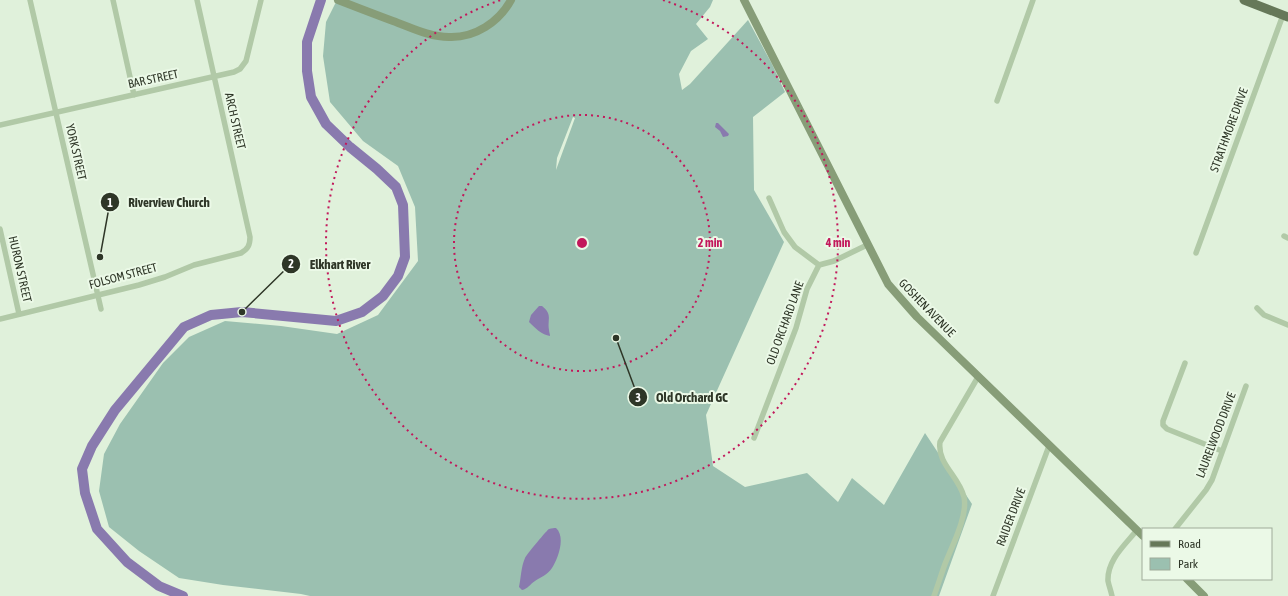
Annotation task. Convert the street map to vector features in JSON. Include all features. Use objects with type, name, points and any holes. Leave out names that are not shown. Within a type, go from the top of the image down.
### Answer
[{"type":"main road","points":[[1244,0],[1285,16]]},
{"type":"street","name":"YORK STREET","points":[[30,0],[102,309]]},
{"type":"street","points":[[113,0],[134,95]]},
{"type":"street","name":"ARCH STREET","points":[[197,0],[250,237],[249,247]]},
{"type":"street","name":"BAR STREET","points":[[0,125],[234,72],[244,65],[249,53],[261,0]]},
{"type":"street","points":[[338,0],[432,35],[448,37],[472,34],[483,29],[502,14],[512,0]]},
{"type":"street","name":"GOSHEN AVENUE","points":[[744,0],[867,245],[888,284],[899,299],[916,318],[1140,533]]},
{"type":"street","points":[[998,101],[1033,0]]},
{"type":"street","name":"STRATHMORE DRIVE","points":[[1196,253],[1285,16]]},
{"type":"street","points":[[769,198],[784,232],[795,247],[819,265],[834,262],[867,245]]},
{"type":"street","name":"HURON STREET","points":[[0,228],[19,314]]},
{"type":"street","name":"FOLSOM STREET","points":[[0,319],[139,285],[165,277],[194,265],[241,253],[246,251],[249,247]]},
{"type":"street","name":"OLD ORCHARD LANE","points":[[754,438],[796,328],[808,289],[819,265]]},
{"type":"street","points":[[1257,308],[1264,315],[1288,325]]},
{"type":"street","points":[[1185,363],[1163,421],[1163,426],[1167,429],[1222,451]]},
{"type":"street","points":[[934,596],[961,522],[964,506],[961,488],[940,456],[940,442],[978,377]]},
{"type":"street","name":"LAURELWOOD DRIVE","points":[[1176,528],[1206,490],[1212,480],[1246,386]]},
{"type":"street","name":"RAIDER DRIVE","points":[[993,596],[1049,446]]},
{"type":"street","points":[[1112,596],[1108,582],[1109,570],[1112,561],[1140,533]]},
{"type":"street","points":[[1188,580],[1204,596]]},
{"type":"green space","points":[[337,0],[713,0],[710,7],[696,24],[708,39],[691,51],[679,74],[682,90],[690,84],[748,20],[772,64],[785,92],[753,117],[754,190],[784,242],[706,415],[713,466],[745,487],[807,473],[838,502],[852,478],[884,505],[925,433],[972,504],[939,596],[310,596],[179,578],[139,551],[109,527],[99,491],[104,454],[120,424],[163,363],[189,337],[225,321],[281,326],[337,334],[378,315],[418,261],[415,207],[398,166],[363,141],[330,102],[323,56],[326,22]],"holes":[[[573,117],[575,118],[556,170],[557,158]]]},
{"type":"shaded area","points":[[716,123],[718,123],[729,134],[728,136],[723,137],[720,131],[715,127]]},
{"type":"shaded area","points":[[539,306],[542,306],[549,315],[550,336],[541,333],[529,322],[531,315]]},
{"type":"shaded area","points":[[556,528],[559,532],[561,542],[559,554],[554,564],[546,574],[533,582],[526,589],[522,590],[519,587],[525,558],[548,530]]},
{"type":"waterway","points":[[183,596],[159,586],[127,562],[97,529],[85,493],[82,469],[92,446],[115,410],[184,327],[211,315],[242,312],[336,321],[362,312],[383,296],[398,276],[405,257],[403,205],[396,187],[326,124],[311,97],[307,71],[307,42],[321,0]]},
{"type":"place","name":"Riverview Church","points":[[100,257]]},
{"type":"place","name":"Elkhart River","points":[[242,312]]},
{"type":"place","name":"Old Orchard GC","points":[[616,338]]}]
